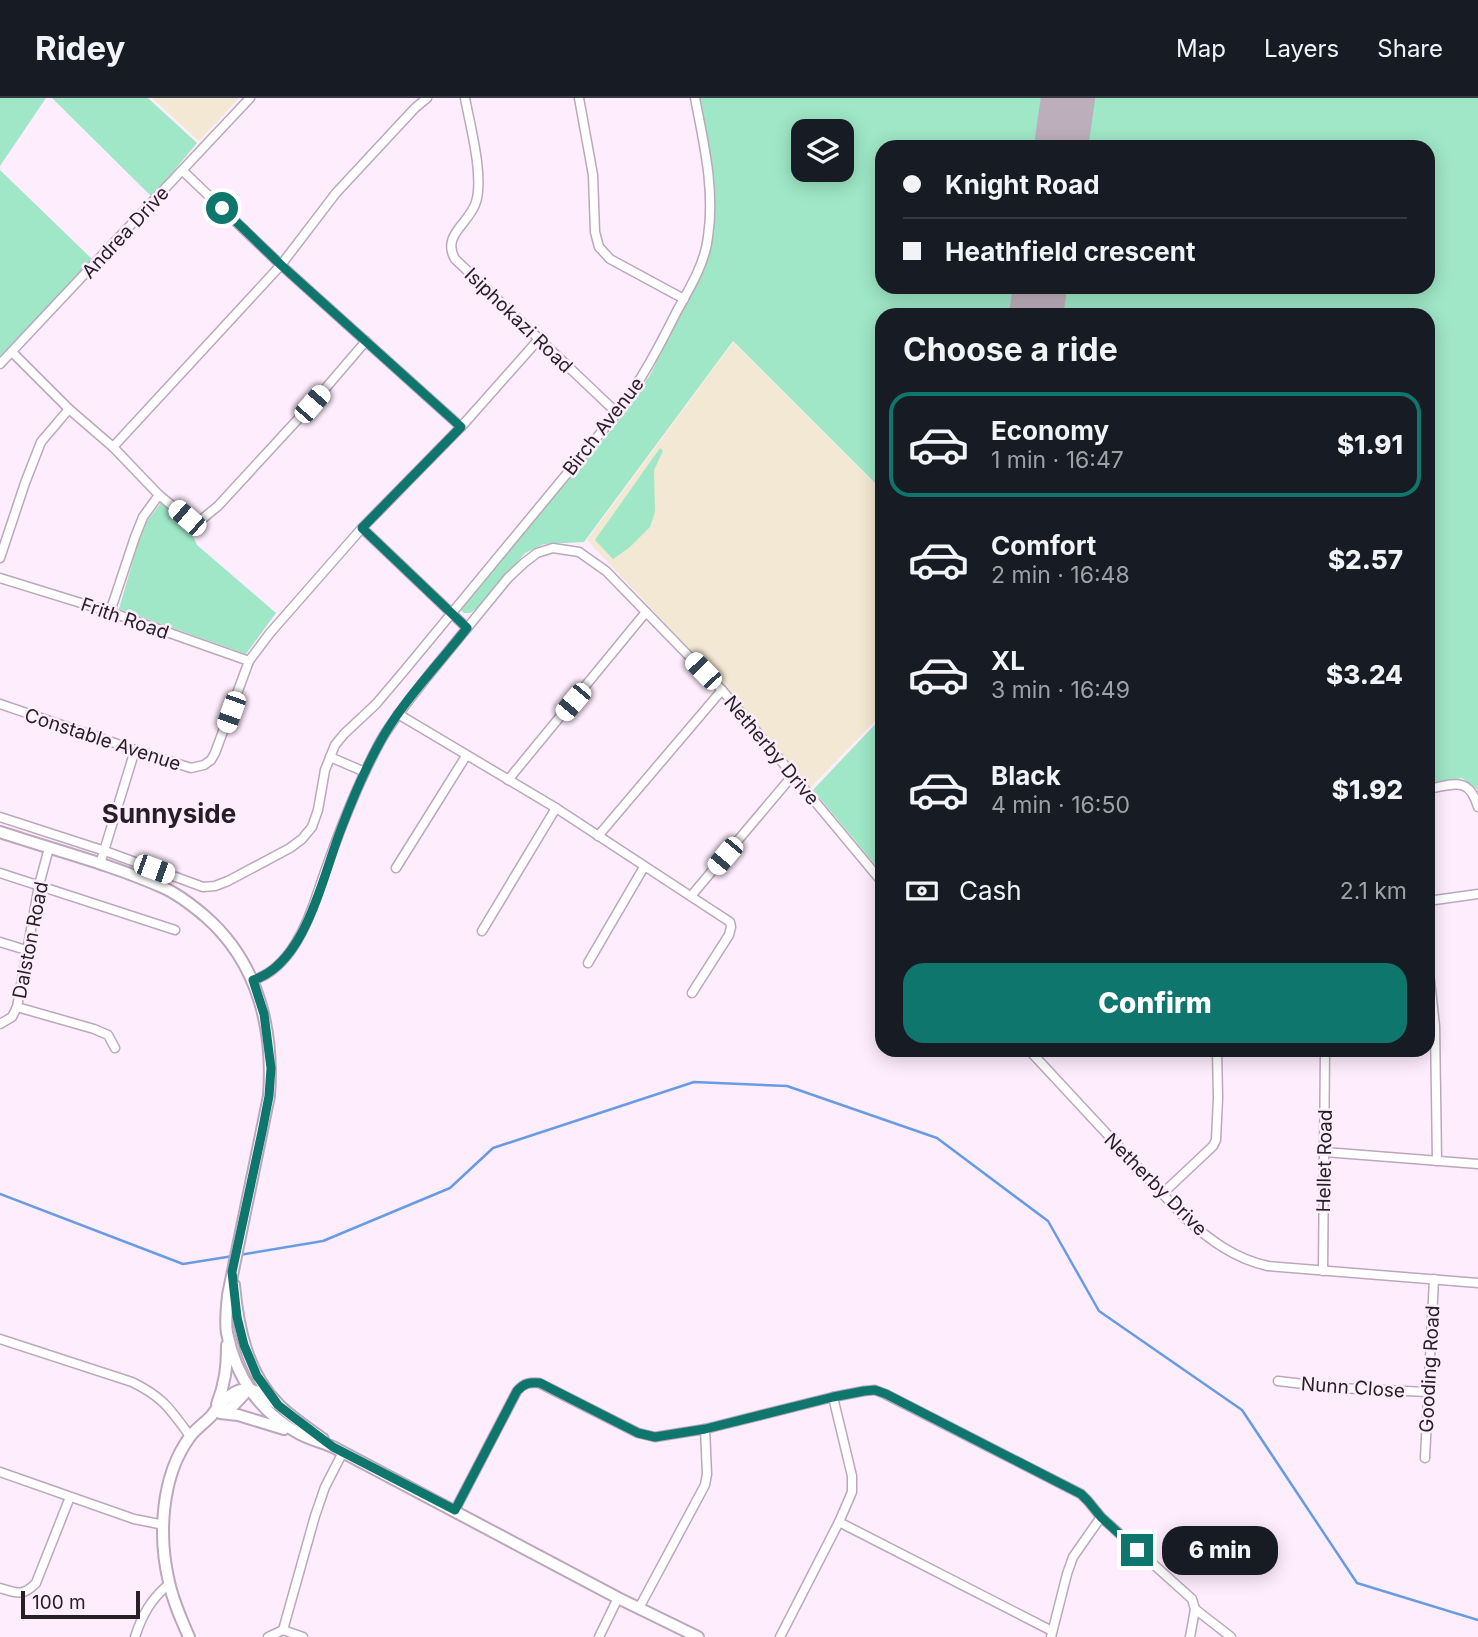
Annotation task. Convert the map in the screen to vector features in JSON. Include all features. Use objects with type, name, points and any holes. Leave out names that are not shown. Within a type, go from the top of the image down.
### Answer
[{"type":"main road","points":[[0,832],[100,864],[163,887],[181,897],[210,921],[235,949],[253,980],[264,1014],[271,1068],[264,1120],[228,1295],[227,1372],[216,1412]]},
{"type":"main road","points":[[232,1272],[237,1317],[250,1359],[257,1376],[278,1405]]},
{"type":"main road","points":[[227,1331],[248,1390],[278,1420],[300,1434]]},
{"type":"main road","points":[[248,1390],[250,1359]]},
{"type":"main road","points":[[190,1637],[169,1584],[164,1525],[169,1485],[176,1463],[190,1436],[233,1394],[248,1390],[255,1391],[278,1405],[338,1449]]},
{"type":"main road","points":[[216,1412],[262,1422],[338,1449],[618,1598],[698,1637]]},
{"type":"street","name":"Andrea Drive","points":[[0,364],[250,98]]},
{"type":"street","points":[[113,447],[281,265],[337,193],[427,98]]},
{"type":"street","name":"Isiphokazi Road","points":[[465,98],[479,184],[478,197],[470,215],[452,238],[452,253],[455,259],[617,413]]},
{"type":"street","points":[[579,98],[593,176],[595,232],[599,247],[610,259],[684,299]]},
{"type":"street","name":"Birch Avenue","points":[[330,757],[344,734],[376,704],[617,413],[650,364],[706,250],[709,179],[695,98]]},
{"type":"street","points":[[183,171],[281,265],[461,427]]},
{"type":"street","name":"Constable Avenue","points":[[0,704],[191,768],[198,768],[211,760],[249,662],[270,632],[362,528],[461,427],[538,339]]},
{"type":"street","points":[[12,352],[69,409],[113,447],[159,495],[194,521],[206,517],[294,424],[366,341]]},
{"type":"street","points":[[0,558],[41,442],[69,409]]},
{"type":"street","points":[[110,612],[143,517],[159,495]]},
{"type":"street","points":[[362,528],[467,628]]},
{"type":"street","name":"Netherby Drive","points":[[253,980],[264,977],[274,968],[302,935],[365,772],[398,714],[508,579],[537,553],[554,548],[579,552],[606,571],[722,690],[875,874]]},
{"type":"street","name":"Frith Road","points":[[0,578],[110,612],[249,662]]},
{"type":"street","points":[[508,780],[646,612]]},
{"type":"street","points":[[598,836],[722,690]]},
{"type":"street","points":[[398,714],[556,808],[731,924],[729,935],[692,993]]},
{"type":"street","points":[[100,864],[135,750]]},
{"type":"street","points":[[396,868],[466,756]]},
{"type":"street","points":[[0,817],[203,887],[215,886],[290,848],[302,839],[312,827],[318,810],[330,757],[365,772]]},
{"type":"street","points":[[691,897],[793,775]]},
{"type":"street","points":[[1435,788],[1462,784],[1474,795],[1478,807]]},
{"type":"street","points":[[482,931],[556,808]]},
{"type":"street","name":"Dalston Road","points":[[0,1024],[12,1017],[17,1007],[39,885],[49,848]]},
{"type":"street","points":[[588,963],[644,867]]},
{"type":"street","points":[[0,873],[175,930]]},
{"type":"street","points":[[1435,900],[1478,894]]},
{"type":"street","points":[[0,942],[26,950]]},
{"type":"street","points":[[17,1007],[94,1029],[108,1035],[116,1048]]},
{"type":"street","points":[[1435,1027],[1437,1161]]},
{"type":"street","name":"Netherby Drive","points":[[1035,1057],[1162,1194],[1204,1235],[1225,1250],[1268,1266],[1478,1283]]},
{"type":"street","points":[[1162,1194],[1213,1146],[1216,1140],[1217,1057]]},
{"type":"street","name":"Hellet Road","points":[[1323,1271],[1325,1057]]},
{"type":"street","points":[[1325,1152],[1478,1164]]},
{"type":"street","name":"Gooding Road","points":[[1425,1458],[1434,1279]]},
{"type":"street","points":[[0,1339],[132,1381],[164,1401],[190,1436]]},
{"type":"street","name":"Nunn Close","points":[[1278,1381],[1338,1388],[1428,1392]]},
{"type":"street","points":[[455,1510],[517,1391],[528,1383],[540,1383],[638,1433],[655,1437],[705,1429],[833,1397],[875,1390],[1081,1494],[1101,1517],[1192,1599],[1195,1609],[1190,1637]]},
{"type":"street","points":[[780,1637],[852,1492],[852,1476],[833,1397]]},
{"type":"street","points":[[639,1608],[705,1485],[705,1429]]},
{"type":"street","points":[[283,1630],[315,1516],[338,1449]]},
{"type":"street","points":[[0,1472],[134,1519],[164,1525]]},
{"type":"street","points":[[0,1588],[22,1593],[30,1590],[36,1583],[70,1497]]},
{"type":"street","points":[[839,1522],[1051,1634],[1073,1557],[1101,1517]]},
{"type":"street","points":[[135,1637],[149,1604],[169,1584]]},
{"type":"street","points":[[599,1637],[618,1598]]},
{"type":"street","points":[[1195,1609],[1231,1637]]},
{"type":"street","points":[[268,1637],[283,1630],[303,1637]]},
{"type":"shaded area","points":[[152,98],[239,98],[199,141]]},
{"type":"shaded area","points":[[733,342],[875,484],[875,721],[810,788],[725,687],[587,540]]},
{"type":"green space","points":[[0,98],[46,98],[0,166]]},
{"type":"green space","points":[[52,98],[148,98],[197,143],[152,197]]},
{"type":"green space","points":[[699,98],[1478,98],[1478,793],[1477,789],[1462,778],[1435,784],[1435,308],[875,308],[875,483],[733,341],[584,542],[544,544],[525,553],[479,607],[470,613],[464,613],[461,606],[617,423],[650,375],[707,260],[714,226],[712,169]]},
{"type":"green space","points":[[0,170],[93,260],[0,356]]},
{"type":"green space","points":[[660,448],[663,451],[654,470],[655,512],[650,527],[613,559],[595,540]]},
{"type":"green space","points":[[161,503],[189,527],[197,545],[276,613],[246,654],[119,609],[138,543],[147,521]]},
{"type":"green space","points":[[875,724],[875,865],[813,790]]},
{"type":"waterway","points":[[239,1255],[323,1241],[450,1188],[493,1148],[694,1082],[787,1086],[937,1138],[1048,1221],[1099,1311],[1242,1410],[1357,1583],[1478,1620]]},
{"type":"waterway","points":[[0,1194],[183,1264],[233,1256]]},
{"type":"runway","points":[[1062,140],[1068,98]]},
{"type":"runway","points":[[1037,308],[1039,294]]},
{"type":"district","name":"Sunnyside","points":[[169,814]]},
{"type":"route","points":[[222,208],[281,265],[461,427],[362,528],[467,628],[398,714],[380,742],[341,829],[302,935],[274,968],[264,977],[253,980],[264,1014],[269,1043],[269,1096],[232,1272],[237,1317],[244,1345],[257,1376],[278,1405],[333,1447],[455,1510],[517,1391],[528,1383],[540,1383],[638,1433],[655,1437],[705,1429],[833,1397],[875,1390],[1081,1494],[1101,1517],[1137,1550]]}]
